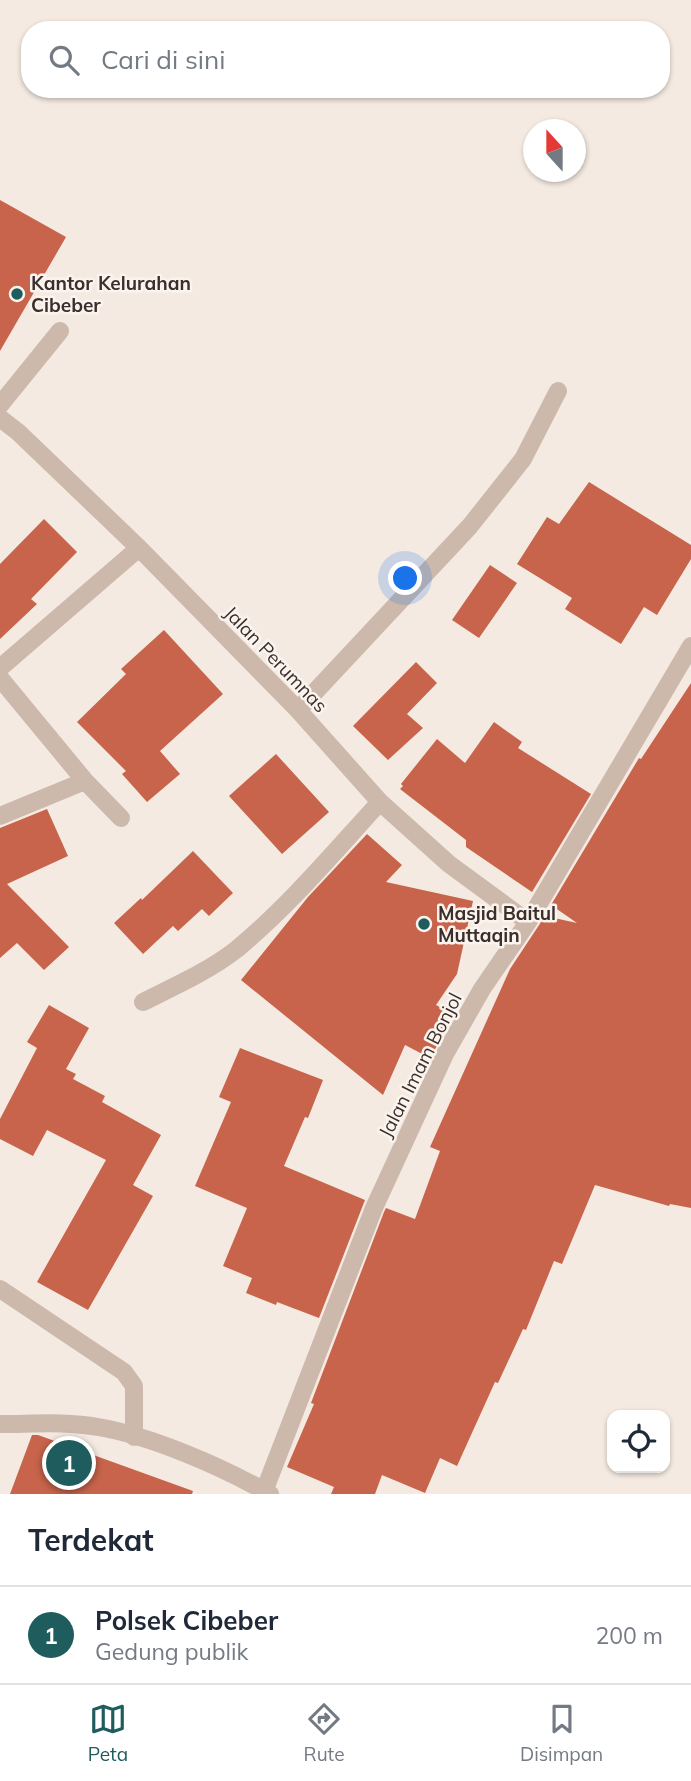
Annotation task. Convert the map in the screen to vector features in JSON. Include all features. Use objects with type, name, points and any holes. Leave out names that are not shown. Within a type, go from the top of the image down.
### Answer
[{"type":"street","points":[[0,405],[60,331]]},
{"type":"street","points":[[298,710],[470,526],[523,459],[558,391]]},
{"type":"street","name":"Jalan Perumnas","points":[[0,418],[139,548],[298,710],[380,802],[449,864],[527,922]]},
{"type":"street","points":[[0,668],[139,548]]},
{"type":"street","name":"Jalan Imam Bonjol","points":[[266,1493],[374,1208],[445,1054],[691,646]]},
{"type":"street","points":[[0,678],[85,781],[121,818]]},
{"type":"street","points":[[0,816],[85,781]]},
{"type":"street","points":[[143,1002],[193,977],[235,950],[282,908],[380,802]]},
{"type":"street","points":[[0,1289],[124,1372],[134,1386],[134,1437]]},
{"type":"street","points":[[0,1424],[48,1423],[98,1427],[207,1463],[266,1493]]},
{"type":"building","name":"Kantor Kelurahan Cibeber","points":[[0,200],[66,237],[0,351]]},
{"type":"building","points":[[589,482],[691,545],[691,559],[657,615],[644,607],[621,644],[565,609],[572,598],[517,564],[547,517],[559,524]]},
{"type":"building","points":[[44,519],[77,552],[31,599],[37,604],[0,639],[0,564]]},
{"type":"building","points":[[490,565],[517,583],[479,638],[452,620]]},
{"type":"building","points":[[164,630],[223,694],[160,751],[180,774],[147,802],[122,774],[126,771],[77,722],[126,674],[121,669]]},
{"type":"building","points":[[416,662],[437,683],[407,714],[423,728],[388,760],[353,726]]},
{"type":"building","points":[[691,683],[691,1208],[669,1206],[595,1185],[562,1264],[554,1261],[526,1330],[523,1329],[498,1383],[495,1382],[457,1466],[440,1458],[425,1493],[382,1475],[375,1494],[331,1494],[334,1487],[287,1467],[314,1404],[311,1403],[384,1212],[386,1208],[415,1219],[440,1151],[430,1147],[510,969],[545,916],[577,923],[551,905],[639,758],[641,759]]},
{"type":"building","points":[[494,722],[522,742],[518,748],[591,794],[532,892],[466,847],[466,840],[400,789],[403,786],[401,784],[437,739],[465,763]]},
{"type":"building","points":[[276,754],[329,812],[282,854],[229,796]]},
{"type":"building","points":[[47,809],[68,856],[7,884],[69,947],[44,970],[17,943],[0,958],[0,828]]},
{"type":"building","points":[[367,834],[402,865],[386,882],[473,901],[457,974],[436,1005],[449,1012],[445,1032],[430,1058],[405,1045],[383,1095],[241,980],[308,897]]},
{"type":"building","points":[[193,851],[233,893],[209,916],[202,909],[178,931],[173,926],[143,954],[114,923]]},
{"type":"building","points":[[49,1005],[89,1028],[66,1069],[76,1074],[73,1079],[105,1096],[102,1102],[161,1135],[133,1185],[153,1196],[88,1310],[37,1282],[106,1160],[47,1130],[33,1156],[0,1139],[0,1119],[37,1048],[27,1042]]},
{"type":"building","points":[[240,1048],[323,1080],[284,1166],[365,1200],[319,1318],[246,1293],[252,1278],[223,1266],[247,1208],[195,1186],[231,1102],[219,1097]]},
{"type":"building","points":[[32,1435],[193,1491],[192,1494],[10,1494]]},
{"type":"place","name":"Kantor Kelurahan Cibeber","points":[[17,294]]},
{"type":"place","name":"Masjid Baitul Muttaqin","points":[[424,924]]},
{"type":"place","name":"Polsek Cibeber","points":[[69,1463]]}]
